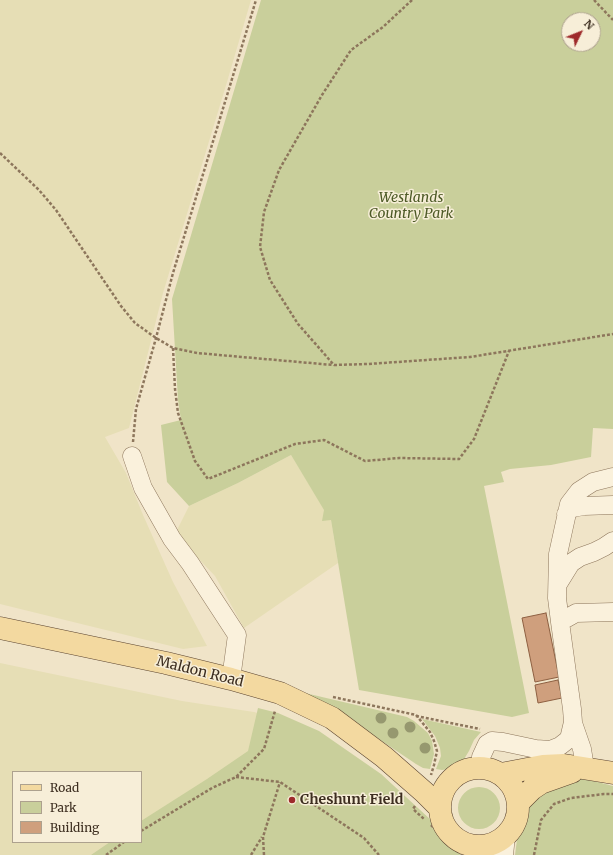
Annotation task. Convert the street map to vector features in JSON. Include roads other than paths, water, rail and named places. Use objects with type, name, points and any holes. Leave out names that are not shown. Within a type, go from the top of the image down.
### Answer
[{"type":"main road","name":"Maldon Road","points":[[0,628],[232,679],[280,693],[332,718],[384,757],[424,792],[432,817]]},
{"type":"main road","name":"Maldon Road","points":[[384,757],[430,778],[450,781]]},
{"type":"main road","points":[[432,817],[443,792],[450,781],[461,772],[468,769],[480,768],[502,774],[542,766],[564,765],[613,773]]},
{"type":"main road","points":[[518,803],[532,789],[541,783],[585,768]]},
{"type":"main road","points":[[432,817],[440,812],[444,825],[458,840],[473,846],[497,848],[515,824],[518,803],[513,788],[502,774]]},
{"type":"street","points":[[132,456],[143,488],[172,539],[237,635],[232,679]]},
{"type":"street","points":[[585,768],[580,744],[573,722],[560,622],[557,598],[558,554],[568,504],[579,491],[593,482],[613,477]]},
{"type":"street","points":[[566,514],[572,508],[613,505]]},
{"type":"street","points":[[557,585],[571,563],[613,541]]},
{"type":"street","points":[[560,622],[576,613],[613,612]]},
{"type":"street","points":[[480,768],[481,757],[487,744],[492,741],[550,750],[560,746],[570,739],[573,722]]},
{"type":"place","name":"Cheshunt Field","points":[[292,800]]},
{"type":"park label","name":"Westlands Country Park","points":[[411,206]]}]
